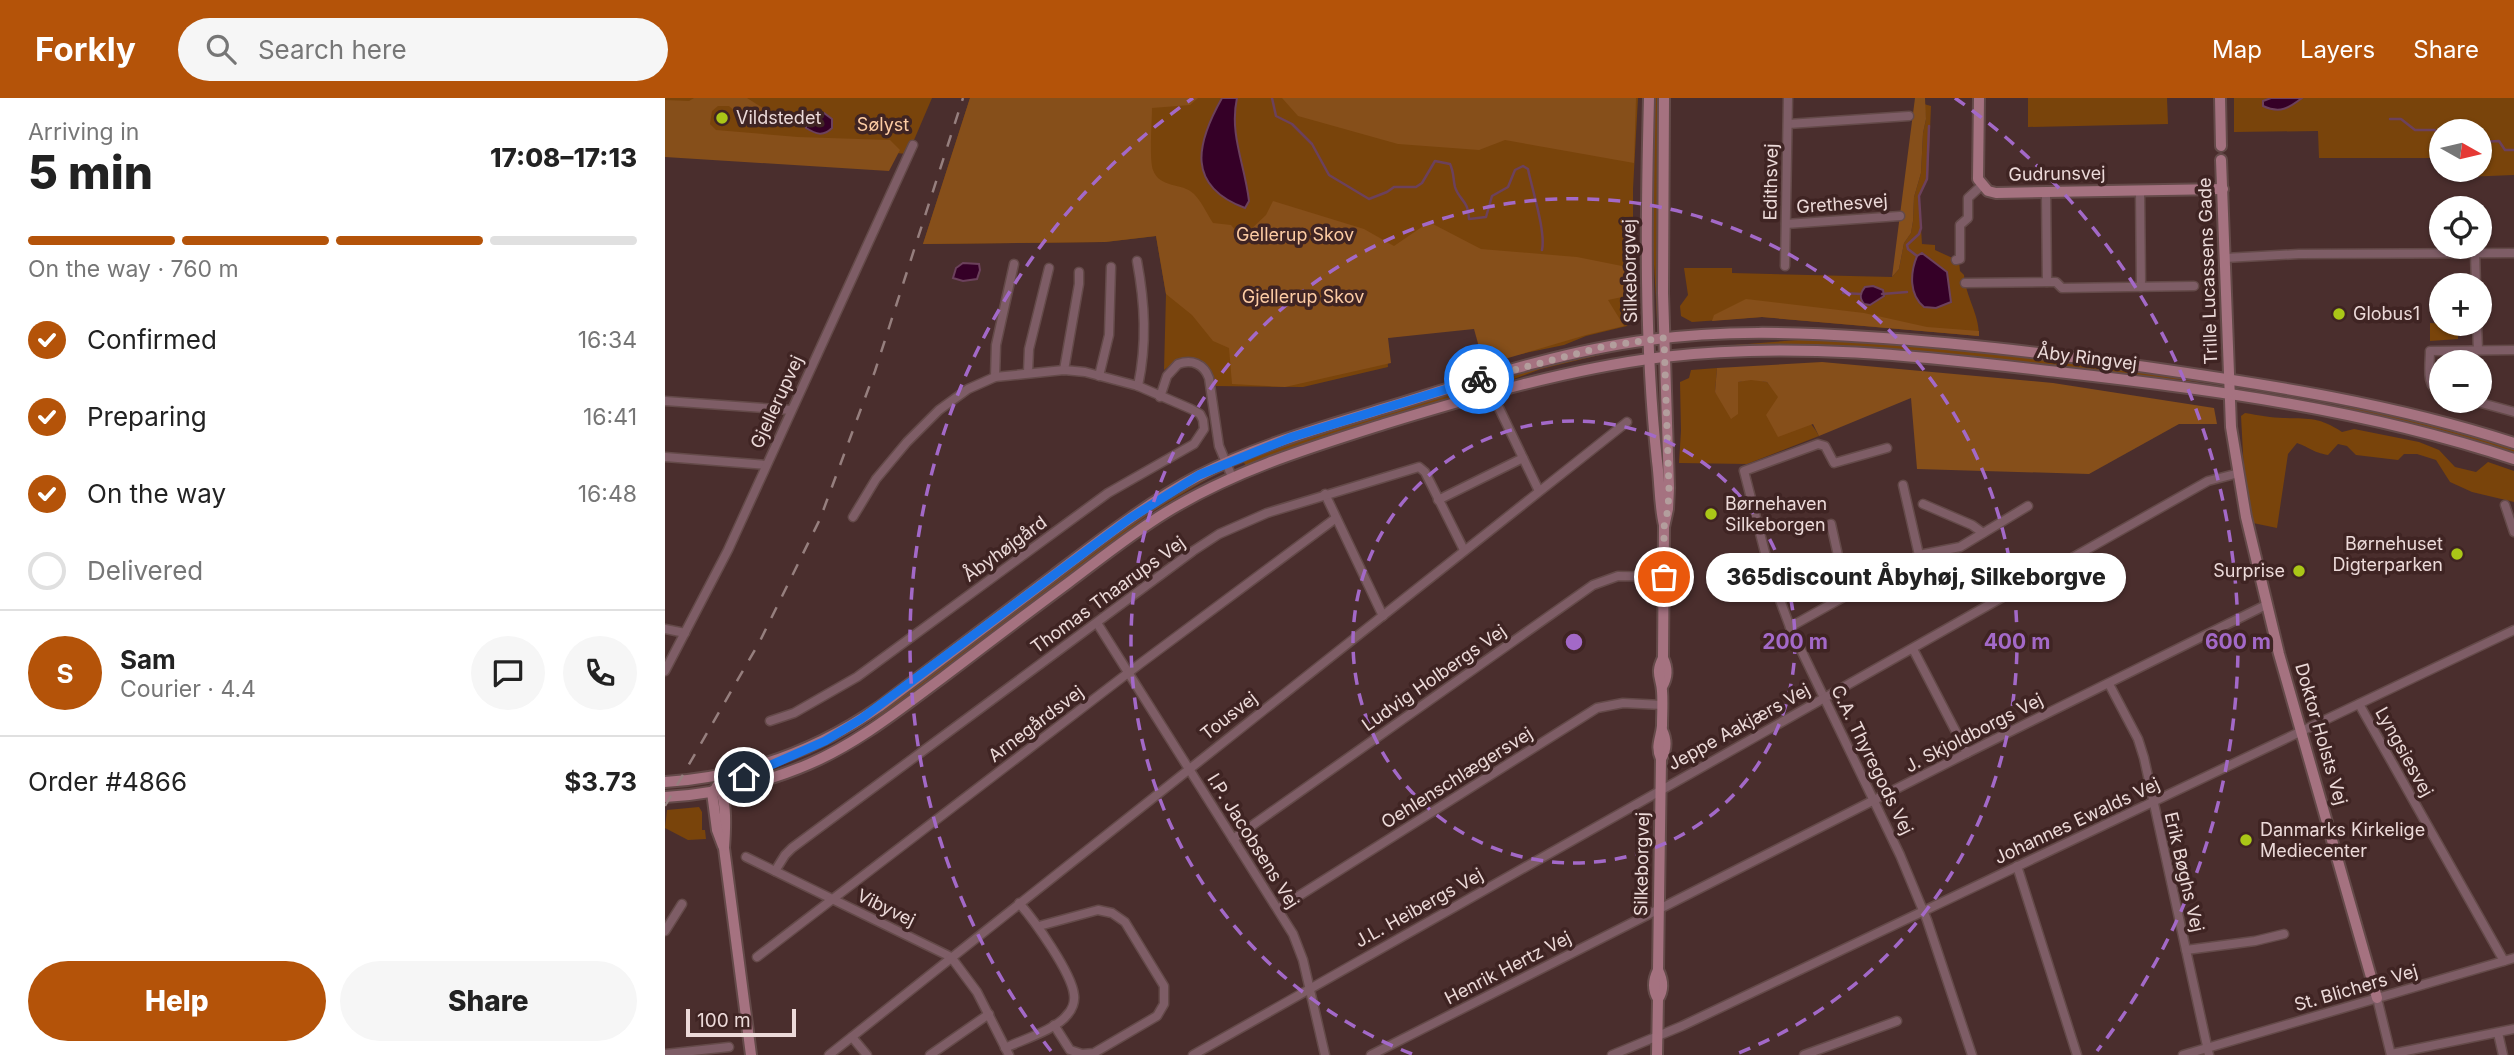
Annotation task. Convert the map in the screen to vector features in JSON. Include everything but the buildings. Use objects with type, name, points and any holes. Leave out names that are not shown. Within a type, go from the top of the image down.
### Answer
[{"type":"main road","name":"Silkeborgvej","points":[[1649,98],[1646,195],[1649,359],[1660,509],[1664,527]]},
{"type":"main road","name":"Silkeborgvej","points":[[1657,1055],[1658,999],[1662,993],[1662,978],[1658,970],[1661,759],[1665,752],[1666,738],[1662,730],[1662,687],[1658,680],[1659,665],[1663,657],[1664,527],[1669,488],[1664,357],[1664,98]]},
{"type":"main road","points":[[1979,98],[1978,172],[1982,185]]},
{"type":"main road","points":[[2220,98],[2221,146]]},
{"type":"main road","name":"Trille Lucassens Gade","points":[[2221,160],[2229,395]]},
{"type":"main road","name":"Gudrunsvej","points":[[1982,185],[1996,193],[2223,189]]},
{"type":"main road","name":"Åby Ringvej","points":[[786,758],[825,741],[861,719],[1129,519],[1179,487],[1226,463],[1305,433],[1500,372],[1606,346],[1664,338],[1766,332],[1903,339],[2100,361],[2230,380],[2412,413],[2514,443]]},
{"type":"main road","name":"Åby Ringvej","points":[[717,789],[790,772],[850,743],[1138,531],[1186,500],[1232,477],[1321,444],[1485,394],[1560,375],[1664,357],[1765,351],[1902,355],[2078,374],[2229,395],[2409,428],[2514,459]]},
{"type":"main road","name":"Doktor Holsts Vej","points":[[2229,395],[2239,473],[2266,605],[2377,998]]},
{"type":"main road","points":[[665,782],[747,770],[786,758]]},
{"type":"main road","points":[[665,797],[717,789],[727,781],[744,777],[786,758]]},
{"type":"main road","points":[[703,778],[717,789],[726,829],[724,848],[751,1054]]},
{"type":"street","name":"Edithsvej","points":[[1785,266],[1788,98]]},
{"type":"street","points":[[1788,124],[1909,116]]},
{"type":"street","name":"Gjellerupvej","points":[[665,671],[728,550],[913,145]]},
{"type":"street","points":[[1956,260],[1960,260],[1961,225],[1968,218],[1968,198],[1982,185]]},
{"type":"street","points":[[2140,191],[2141,287]]},
{"type":"street","points":[[2046,192],[2047,282]]},
{"type":"street","name":"Grethesvej","points":[[1786,224],[1900,216]]},
{"type":"street","points":[[2225,258],[2299,254],[2429,253]]},
{"type":"street","points":[[2492,253],[2514,253]]},
{"type":"street","points":[[1137,261],[1145,321],[1143,363],[1138,386]]},
{"type":"street","points":[[995,377],[996,345],[1014,264]]},
{"type":"street","points":[[1099,376],[1109,335],[1111,267]]},
{"type":"street","points":[[1028,373],[1029,349],[1049,268]]},
{"type":"street","points":[[1064,370],[1079,272]]},
{"type":"street","points":[[1965,283],[2056,282],[2062,288],[2194,286]]},
{"type":"street","points":[[2477,336],[2478,350]]},
{"type":"street","points":[[2492,350],[2514,350]]},
{"type":"street","points":[[1160,397],[1167,376],[1178,364],[1194,362],[1204,368],[1209,378],[1220,446],[1232,477]]},
{"type":"street","name":"Åbyhøjgård","points":[[770,721],[794,713],[857,677],[1108,493],[1194,444],[1204,429],[1200,414],[1138,386],[1099,376],[1064,370],[995,377],[968,389],[939,410],[876,479],[853,517]]},
{"type":"street","points":[[665,401],[791,410]]},
{"type":"street","points":[[2492,406],[2514,412]]},
{"type":"street","points":[[1499,408],[1539,491]]},
{"type":"street","name":"Tousvej","points":[[829,1055],[1627,422]]},
{"type":"street","name":"C.A. Thyregods Vej","points":[[1887,448],[1834,463],[1825,446],[1818,444],[1744,471],[1771,576],[1790,627],[1924,911],[1972,1055]]},
{"type":"street","points":[[665,457],[766,465]]},
{"type":"street","points":[[1438,500],[1523,458]]},
{"type":"street","name":"Thomas Thaarups Vej","points":[[775,872],[792,848],[1219,534],[1241,523],[1325,494],[1419,467],[1425,472],[1464,550]]},
{"type":"street","name":"Jeppe Aakjærs Vej","points":[[1661,790],[2208,481],[2239,473]]},
{"type":"street","points":[[1903,485],[1919,555]]},
{"type":"street","points":[[1325,494],[1383,616]]},
{"type":"street","points":[[1923,504],[1972,525],[1983,533]]},
{"type":"street","points":[[2505,505],[2514,532]]},
{"type":"street","points":[[1790,627],[1919,555],[1960,547],[2028,506]]},
{"type":"street","name":"Arnegårdsvej","points":[[757,957],[1128,673],[1336,519]]},
{"type":"street","points":[[1831,524],[1847,596]]},
{"type":"street","name":"Ludvig Holbergs Vej","points":[[1233,839],[1594,585],[1618,576],[1664,577]]},
{"type":"street","name":"J. Skjoldborgs Vej","points":[[1659,909],[2266,605]]},
{"type":"street","name":"I.P. Jacobsens Vej","points":[[1097,623],[1278,909],[1298,947],[1325,1055]]},
{"type":"street","name":"Johannes Ewalds Vej","points":[[1612,1055],[1657,1037],[2512,631],[2514,623]]},
{"type":"street","points":[[665,629],[685,633]]},
{"type":"street","points":[[1913,649],[1967,753]]},
{"type":"street","name":"Erik Bøghs Vej","points":[[2109,684],[2142,749],[2208,1051]]},
{"type":"street","name":"Oehlenschlægersvej","points":[[1278,909],[1597,708],[1623,703],[1662,705]]},
{"type":"street","name":"Lyngsiesvej","points":[[2358,704],[2504,961]]},
{"type":"street","name":"J.L. Heibergs Vej","points":[[1193,1055],[1661,790]]},
{"type":"street","name":"Vibyvej","points":[[745,857],[951,957],[989,1013],[1007,1051]]},
{"type":"street","points":[[2017,866],[2077,1055]]},
{"type":"street","points":[[1007,1051],[1054,1025],[1068,1014],[1074,994],[1039,926],[1019,903]]},
{"type":"street","points":[[665,932],[682,904]]},
{"type":"street","name":"Henrik Hertz Vej","points":[[1371,1055],[1659,909]]},
{"type":"street","points":[[1039,926],[1098,910],[1112,913],[1125,922],[1164,986],[1165,992],[1164,1004],[1157,1016],[1094,1054],[1081,1054],[1070,1050],[1054,1025]]},
{"type":"street","name":"Erik Bøghs Vej","points":[[2186,950],[2255,941],[2284,934]]},
{"type":"street","name":"St. Blichers Vej","points":[[2183,1055],[2208,1051],[2514,958]]},
{"type":"street","points":[[2377,998],[2391,1054],[2434,1051],[2514,1029]]},
{"type":"street","points":[[930,1055],[989,1013]]},
{"type":"street","points":[[1804,1055],[1897,1021]]},
{"type":"street","points":[[2498,1033],[2503,1055]]},
{"type":"street","points":[[852,1037],[867,1055]]},
{"type":"street","points":[[665,1054],[729,1046]]},
{"type":"green space","name":"Sølyst","points":[[665,98],[932,98],[908,154],[665,135]]},
{"type":"green space","points":[[694,98],[747,98],[769,112],[769,122],[762,126],[748,123],[729,106],[718,106],[712,111],[710,124],[716,130],[798,137],[890,140],[900,150],[889,171],[665,157],[665,100],[689,101]]},
{"type":"green space","name":"Gellerup Skov","points":[[970,98],[1638,98],[1633,189],[1633,317],[1627,326],[1586,336],[1564,345],[1487,361],[1481,326],[1386,338],[1388,367],[1303,387],[1214,386],[1208,367],[1196,358],[1181,360],[1164,370],[1166,294],[1156,236],[1105,242],[923,244]]},
{"type":"green space","name":"Gjellerup Skov","points":[[970,98],[1198,98],[1190,105],[1152,108],[1152,165],[1156,176],[1161,180],[1194,194],[1213,223],[1231,225],[1237,232],[1246,234],[1266,215],[1273,201],[1364,229],[1394,246],[1429,222],[1481,249],[1577,257],[1627,267],[1627,296],[1608,300],[1624,326],[1484,365],[1474,329],[1388,338],[1391,363],[1285,387],[1232,384],[1229,348],[1213,341],[1192,315],[1166,294],[1156,236],[1105,242],[923,244]]},
{"type":"green space","points":[[1282,98],[1636,98],[1634,163],[1505,140],[1479,150],[1398,144],[1298,116]]},
{"type":"green space","points":[[1653,98],[1659,98],[1657,319],[1651,210]]},
{"type":"green space","points":[[1915,98],[1925,98],[1926,119],[1921,173],[1914,197],[1911,233],[1904,243],[1899,269],[1892,277]]},
{"type":"green space","points":[[2028,98],[2167,98],[2168,124],[2028,127]]},
{"type":"green space","points":[[2234,98],[2514,98],[2514,175],[2492,176],[2492,119],[2429,119],[2429,158],[2319,158],[2318,131],[2234,132]]},
{"type":"green space","points":[[1924,104],[1931,106],[1928,179],[1919,197],[1922,244],[1935,245],[1935,250],[1959,261],[1977,320],[1979,336],[1762,317],[1692,322],[1681,316],[1680,306],[1688,295],[1684,268],[1732,268],[1732,273],[1892,277],[1899,269],[1904,243],[1911,233],[1914,197],[1921,173],[1926,119]]},
{"type":"green space","points":[[1746,299],[1864,313],[1927,327],[1979,331],[1979,336],[1762,317],[1712,321],[1714,315]]},
{"type":"green space","points":[[2430,336],[2458,336],[2458,339],[2430,341]]},
{"type":"green space","points":[[1825,338],[2067,362],[2211,383],[1872,348],[1814,346],[1683,351]]},
{"type":"green space","points":[[1629,348],[1541,369],[1484,390],[1333,435],[1246,466],[1243,461],[1293,441],[1473,386],[1566,361]]},
{"type":"green space","points":[[1822,362],[2053,383],[2214,408],[2217,424],[2179,424],[2089,474],[1917,469],[1911,398],[1819,436],[1813,424],[1778,437],[1766,415],[1778,397],[1767,382],[1738,382],[1738,414],[1731,419],[1715,392],[1717,368]]},
{"type":"green space","points":[[1717,368],[1715,392],[1738,414],[1738,382],[1751,379],[1767,382],[1808,421],[1819,436],[1747,464],[1679,463],[1680,382],[1689,378],[1691,370]]},
{"type":"green space","points":[[2249,392],[2331,406],[2381,411],[2514,448],[2514,454],[2410,423]]},
{"type":"green space","points":[[2245,413],[2314,420],[2342,432],[2354,429],[2419,442],[2439,450],[2455,467],[2476,472],[2488,462],[2514,471],[2514,502],[2472,492],[2450,482],[2436,460],[2417,454],[2404,454],[2398,460],[2356,455],[2347,446],[2338,444],[2328,455],[2297,443],[2288,454],[2277,528],[2253,523],[2244,472],[2241,416]]},
{"type":"green space","points":[[1214,475],[1152,512],[866,727],[848,737],[1120,532],[1172,496]]},
{"type":"green space","points":[[699,807],[706,839],[688,840],[665,828],[667,810]]},
{"type":"shaded area","points":[[1222,98],[1237,98],[1236,137],[1249,201],[1245,208],[1226,199],[1213,188],[1205,176],[1202,162],[1206,132]]},
{"type":"shaded area","points":[[2271,98],[2302,98],[2279,110],[2263,106],[2263,101]]},
{"type":"shaded area","points":[[813,113],[824,113],[832,119],[832,128],[819,134],[806,128],[806,119]]},
{"type":"shaded area","points":[[1922,253],[1947,272],[1951,302],[1936,308],[1924,307],[1919,302],[1912,283],[1917,256]]},
{"type":"shaded area","points":[[963,263],[979,264],[977,279],[963,281],[953,278],[956,268]]},
{"type":"shaded area","points":[[1873,286],[1883,290],[1884,296],[1870,305],[1864,304],[1862,291],[1865,287]]},
{"type":"waterway","points":[[1272,98],[1276,116],[1292,124],[1312,144],[1329,175],[1369,199],[1394,187],[1416,187],[1422,183],[1435,161],[1450,164],[1455,187],[1466,204],[1469,219],[1486,217],[1492,196],[1508,187],[1515,170],[1523,166],[1528,169],[1538,210],[1542,250]]},
{"type":"waterway","points":[[2390,119],[2401,119],[2415,130],[2429,130]]},
{"type":"waterway","points":[[1917,256],[1907,245],[1919,234],[1921,228],[1919,196],[1927,179],[1929,126]]},
{"type":"waterway","points":[[2492,141],[2499,141],[2505,150],[2514,150]]},
{"type":"waterway","points":[[1882,294],[1907,292]]},
{"type":"waterway","points":[[1843,293],[1861,294]]},
{"type":"railway","points":[[665,806],[760,641],[820,519],[875,371],[963,98]]},
{"type":"way so far","points":[[1479,379],[1606,346],[1664,338],[1669,488],[1664,527],[1664,577]]},
{"type":"place","name":"Vildstedet","points":[[722,118]]},
{"type":"place","name":"Globus1","points":[[2339,314]]},
{"type":"place","name":"Børnehaven Silkeborgen","points":[[1711,514]]},
{"type":"place","name":"Børnehuset Digterparken","points":[[2457,554]]},
{"type":"place","name":"Surprise","points":[[2299,571]]},
{"type":"place","name":"365discount Åbyhøj, Silkeborgve","points":[[1664,577]]},
{"type":"place","name":"Danmarks Kirkelige Mediecenter","points":[[2246,840]]},
{"type":"route","points":[[744,777],[843,731],[897,694],[1129,519],[1199,475],[1292,437],[1479,379]]}]
